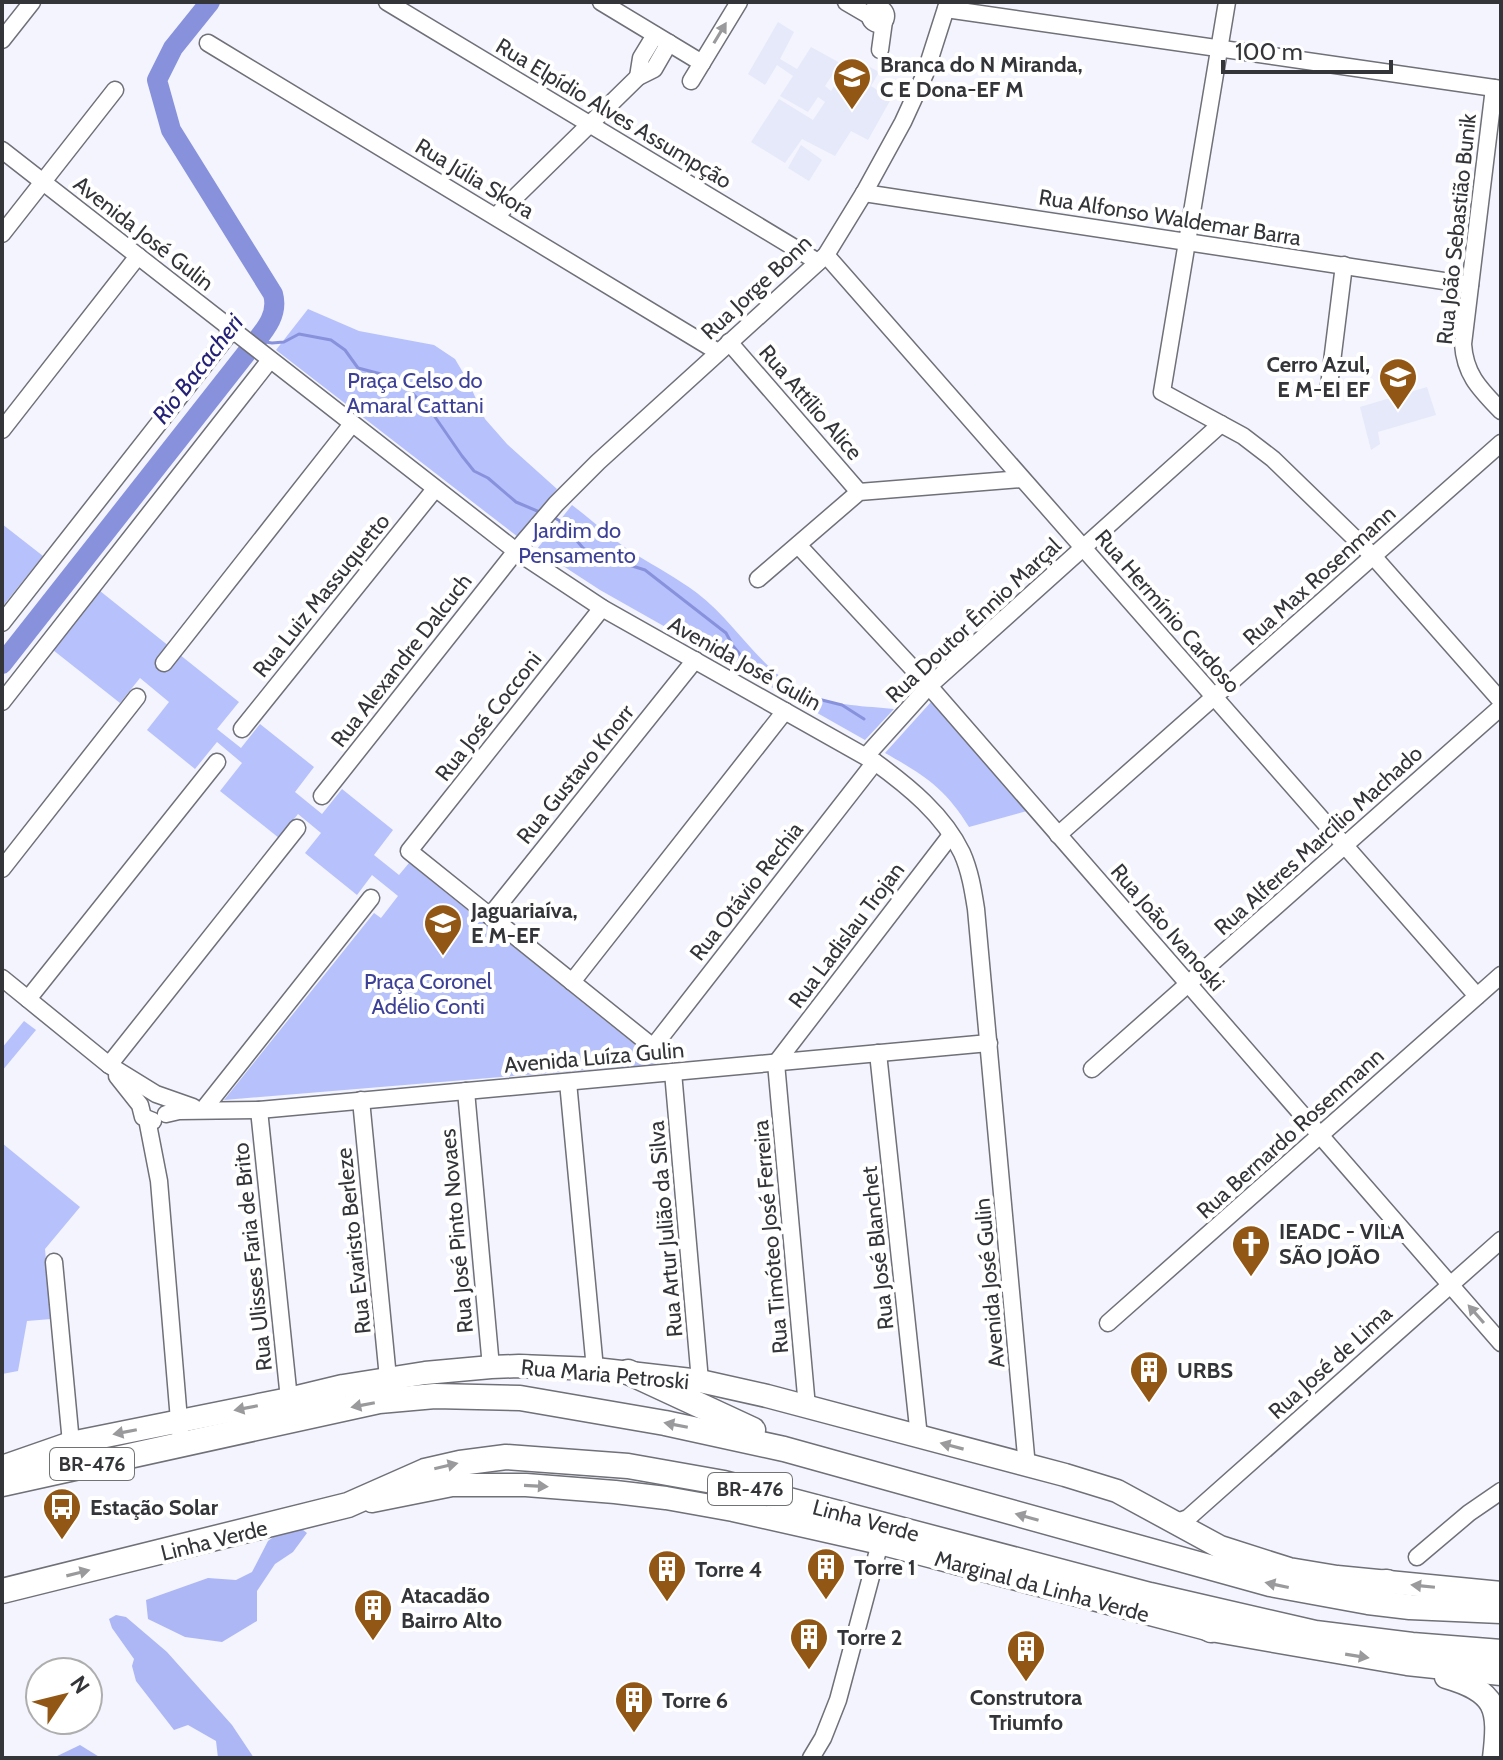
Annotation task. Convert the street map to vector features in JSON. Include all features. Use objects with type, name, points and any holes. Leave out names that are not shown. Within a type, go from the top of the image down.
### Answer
[{"type":"highway","points":[[628,1372],[806,1455]]},
{"type":"highway","name":"Linha Verde","points":[[2,1467],[180,1433],[379,1401],[435,1396],[520,1398],[756,1441],[1235,1575],[1310,1592],[1410,1607],[1501,1611]]},
{"type":"highway","name":"Linha Verde","points":[[2,1591],[348,1505],[425,1471],[506,1457],[628,1466],[739,1486],[1150,1595],[1315,1633],[1501,1652]]},
{"type":"highway","points":[[1310,1592],[1387,1582]]},
{"type":"highway","points":[[1150,1595],[1211,1630]]},
{"type":"main road","name":"Rua Maria Petroski","points":[[2,1467],[71,1443],[180,1433],[289,1399],[388,1378],[491,1367],[595,1369],[700,1381],[807,1407],[1117,1491],[1184,1524]]},
{"type":"main road","name":"Marginal da Linha Verde","points":[[348,1505],[452,1485],[541,1486],[666,1498],[880,1543],[1211,1630],[1407,1664],[1501,1674]]},
{"type":"main road","points":[[1184,1524],[1238,1554],[1289,1569],[1501,1593]]},
{"type":"main road","points":[[1407,1664],[1470,1685],[1488,1698],[1497,1721],[1494,1758]]},
{"type":"street","points":[[2,40],[32,2]]},
{"type":"street","name":"Rua Elpídio Alves Assumpção","points":[[387,2],[822,259]]},
{"type":"street","points":[[601,2],[702,63]]},
{"type":"street","points":[[691,81],[739,2]]},
{"type":"street","points":[[846,2],[881,12],[880,50]]},
{"type":"street","points":[[1227,2],[1162,392],[1259,446],[1373,556],[1501,701]]},
{"type":"street","points":[[947,6],[1498,88]]},
{"type":"street","name":"Rua Jorge Bonn","points":[[516,551],[577,482],[822,259],[893,142],[925,74],[947,6]]},
{"type":"street","points":[[496,216],[638,77],[641,58],[662,39]]},
{"type":"street","name":"Rua Júlia Skora","points":[[208,43],[496,216],[724,347]]},
{"type":"street","name":"Rua João Sebastião Bunik","points":[[1498,88],[1463,344],[1470,375],[1501,411]]},
{"type":"street","points":[[2,234],[115,90]]},
{"type":"street","name":"Avenida José Gulin","points":[[2,150],[516,551],[602,608],[870,759],[911,790],[951,835],[966,864],[974,893],[1027,1467]]},
{"type":"street","name":"Rua Alfonso Waldemar Barra","points":[[864,193],[1470,285]]},
{"type":"street","points":[[2,430],[138,256]]},
{"type":"street","name":"Rua Hermínio Cardoso","points":[[822,259],[1022,479],[1477,996]]},
{"type":"street","points":[[1329,386],[1344,265]]},
{"type":"street","points":[[2,623],[236,334]]},
{"type":"street","name":"Rua Attílio Alice","points":[[724,347],[859,492]]},
{"type":"street","points":[[2,702],[267,357]]},
{"type":"street","points":[[164,663],[352,424]]},
{"type":"street","name":"Rua Doutor Ênnio Marçal","points":[[870,759],[929,686],[1221,424]]},
{"type":"street","name":"Rua Max Rosenmann","points":[[1058,835],[1501,443]]},
{"type":"street","points":[[758,579],[859,492],[1022,479]]},
{"type":"street","name":"Rua Luiz Massuquetto","points":[[242,729],[435,489]]},
{"type":"street","name":"Rua João Ivanoski","points":[[798,545],[929,686],[1501,1343]]},
{"type":"street","name":"Rua Alexandre Dalcuch","points":[[322,796],[516,551]]},
{"type":"street","name":"Rua José Cocconi","points":[[490,916],[409,851],[602,608]]},
{"type":"street","name":"Rua Gustavo Knorr","points":[[490,916],[695,660]]},
{"type":"street","points":[[2,869],[137,697]]},
{"type":"street","name":"Rua Alferes Marcílio Machado","points":[[1092,1069],[1501,707]]},
{"type":"street","points":[[490,916],[572,982],[785,711]]},
{"type":"street","name":"Rua Otávio Rechia","points":[[572,982],[653,1047],[870,759]]},
{"type":"street","points":[[28,999],[217,762]]},
{"type":"street","points":[[109,1065],[297,828]]},
{"type":"street","name":"Rua Ladislau Trojan","points":[[776,1063],[951,835]]},
{"type":"street","points":[[203,1110],[371,898]]},
{"type":"street","name":"Rua Bernardo Rosenmann","points":[[1108,1323],[1501,975]]},
{"type":"street","points":[[2,978],[109,1065],[156,1108],[180,1433]]},
{"type":"street","name":"Avenida Luíza Gulin","points":[[156,1108],[224,1112],[259,1110],[989,1043]]},
{"type":"street","name":"Rua José Blanchet","points":[[878,1053],[919,1437]]},
{"type":"street","name":"Rua Timóteo José Ferreira","points":[[776,1063],[807,1407]]},
{"type":"street","name":"Rua Artur Julião da Silva","points":[[673,1072],[700,1381]]},
{"type":"street","points":[[568,1082],[595,1369]]},
{"type":"street","name":"Rua José Pinto Novaes","points":[[466,1091],[491,1367]]},
{"type":"street","name":"Rua Evaristo Berleze","points":[[361,1100],[388,1378]]},
{"type":"street","name":"Rua Ulisses Faria de Brito","points":[[259,1110],[289,1399]]},
{"type":"street","name":"Rua José de Lima","points":[[1184,1524],[1501,1240]]},
{"type":"street","points":[[54,1262],[71,1443]]},
{"type":"street","points":[[1417,1557],[1469,1513],[1501,1491]]},
{"type":"street","points":[[811,1758],[834,1710],[880,1543]]},
{"type":"shaded area","points":[[778,22],[794,32],[780,59],[797,69],[811,47],[840,63],[825,86],[831,91],[852,57],[879,72],[871,86],[891,99],[868,140],[851,131],[835,156],[802,139],[785,163],[751,142],[779,99],[813,120],[825,102],[818,97],[808,112],[780,96],[793,76],[777,65],[765,85],[748,74]]},
{"type":"shaded area","points":[[801,145],[822,160],[809,181],[788,168]]},
{"type":"shaded area","name":"Cerro Azul, E M-EI EF","points":[[1427,387],[1436,415],[1378,432],[1380,444],[1371,450],[1360,407]]},
{"type":"shaded area","points":[[293,1522],[307,1533],[293,1552],[275,1564],[257,1591],[257,1621],[222,1642],[185,1637],[148,1619],[146,1600],[208,1578],[236,1580],[252,1572],[268,1541]]},
{"type":"shaded area","points":[[116,1615],[126,1617],[167,1652],[232,1725],[254,1758],[218,1758],[216,1741],[188,1725],[174,1730],[136,1681],[132,1666],[134,1659],[109,1619]]},
{"type":"shaded area","points":[[80,1745],[101,1758],[53,1758]]},
{"type":"green space","name":"Praça Celso do Amaral Cattani","points":[[308,309],[359,331],[434,345],[455,359],[485,419],[507,444],[557,489],[518,537],[276,350]]},
{"type":"green space","name":"Jardim do Pensamento","points":[[572,505],[627,549],[697,593],[793,686],[830,701],[894,709],[865,740],[600,590],[537,549]]},
{"type":"green space","points":[[2,524],[43,556],[2,607]]},
{"type":"green space","name":"Praça Coronel Adélio Conti","points":[[100,591],[239,702],[217,729],[241,748],[260,724],[314,767],[295,792],[322,814],[342,789],[393,830],[374,855],[399,875],[409,863],[659,1064],[224,1100],[374,913],[381,918],[398,896],[372,875],[357,895],[305,853],[321,833],[298,814],[279,838],[220,791],[242,763],[217,742],[195,769],[147,730],[169,702],[140,678],[120,703],[53,650]]},
{"type":"green space","points":[[931,702],[1027,811],[969,827],[933,784],[885,753]]},
{"type":"green space","points":[[24,1021],[36,1030],[2,1071],[2,1048]]},
{"type":"green space","points":[[2,1143],[80,1207],[45,1249],[51,1319],[27,1321],[18,1371],[2,1374]]},
{"type":"waterway","name":"Rio Bacacheri","points":[[2,664],[272,316],[273,294],[171,130],[157,80],[173,48],[210,2]]},
{"type":"waterway","points":[[259,341],[284,342],[299,334],[331,340],[345,350],[358,368],[381,374],[406,387],[433,414],[474,471],[488,478],[516,502],[542,513]]},
{"type":"waterway","points":[[553,517],[591,553],[645,570],[726,633],[743,658],[787,687],[806,696],[842,705],[864,719]]},
{"type":"place","name":"Branca do N Miranda, C E Dona-EF M","points":[[852,111]]},
{"type":"place","name":"Cerro Azul, E M-EI EF","points":[[1398,411]]},
{"type":"place","name":"Jaguariaíva, E M-EF","points":[[443,957]]},
{"type":"place","name":"IEADC - VILA SÃO JOÃO","points":[[1251,1278]]},
{"type":"place","name":"URBS","points":[[1149,1404]]},
{"type":"place","name":"Estação Solar","points":[[62,1541]]},
{"type":"place","name":"Torre 1","points":[[826,1601]]},
{"type":"place","name":"Torre 4","points":[[667,1603]]},
{"type":"place","name":"Atacadão Bairro Alto","points":[[373,1642]]},
{"type":"place","name":"Torre 2","points":[[809,1671]]},
{"type":"place","name":"Construtora Triumfo","points":[[1026,1683]]},
{"type":"place","name":"Torre 6","points":[[634,1734]]}]
